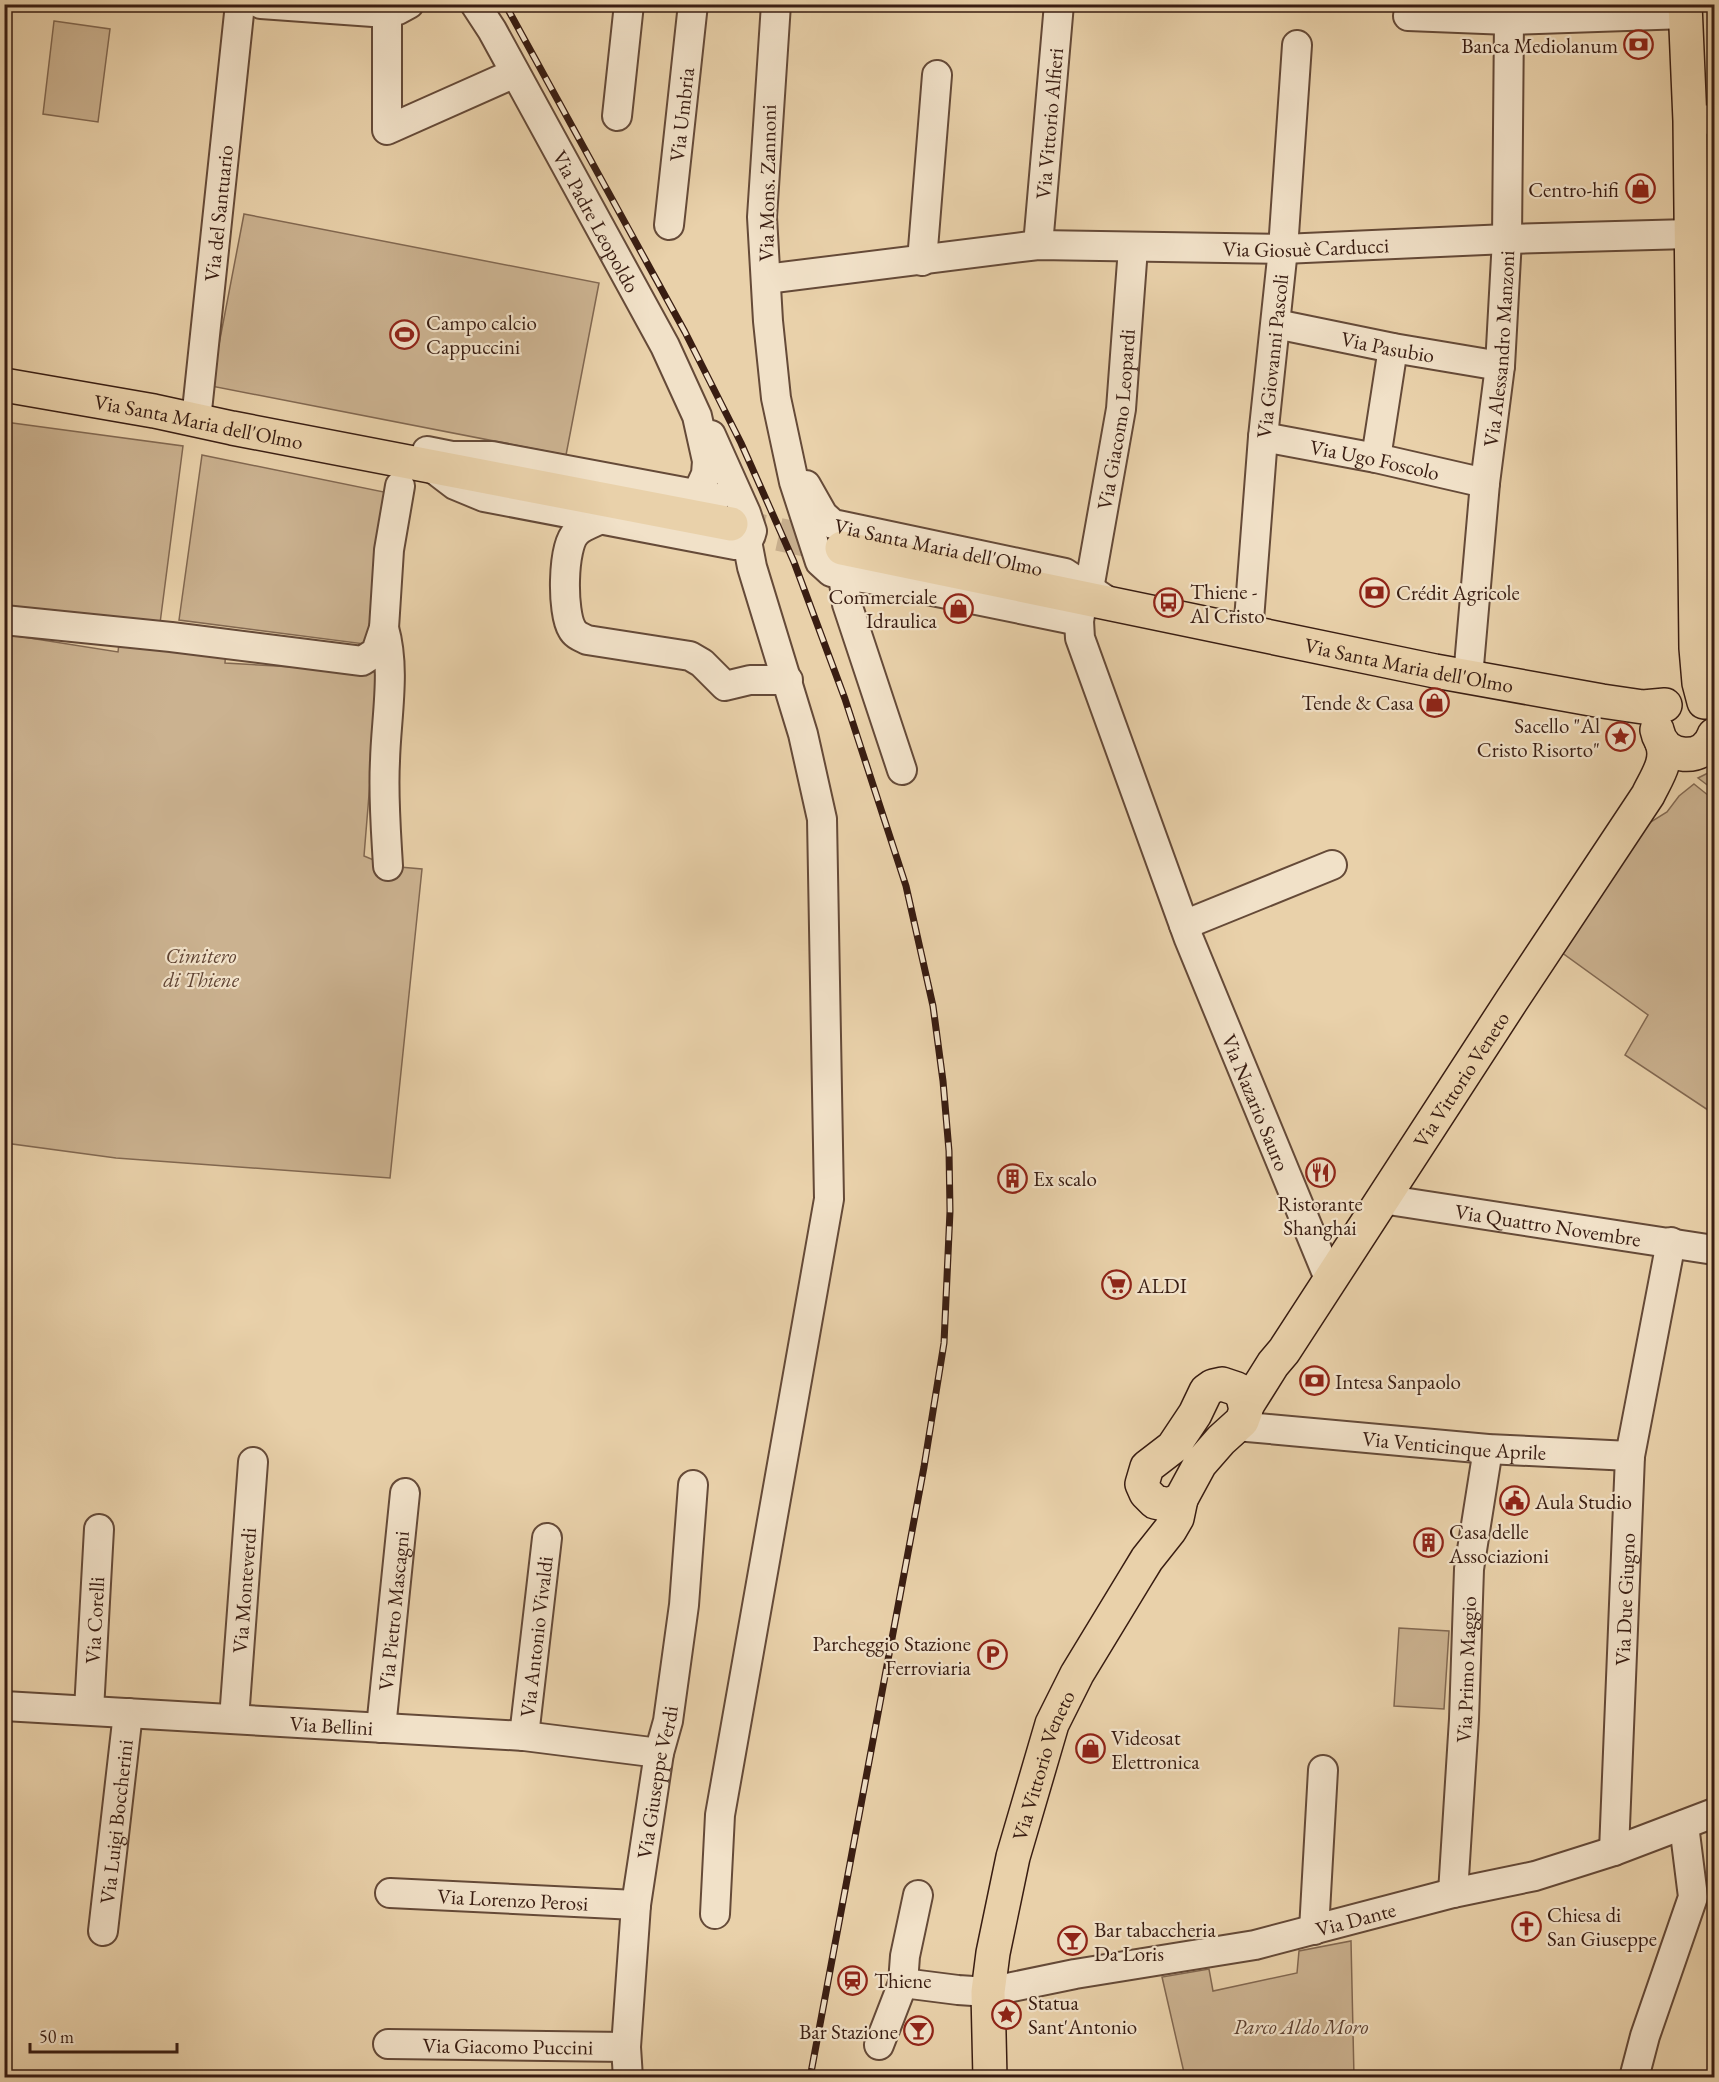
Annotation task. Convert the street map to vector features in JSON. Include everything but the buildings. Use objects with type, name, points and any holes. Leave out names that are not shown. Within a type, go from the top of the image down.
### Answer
[{"type":"main road","name":"Via Vittorio Veneto","points":[[990,2078],[988,1992],[993,1953],[1013,1857],[1052,1724],[1077,1674],[1147,1559],[1170,1530],[1176,1518],[1180,1499],[1186,1493],[1195,1471],[1243,1414],[1273,1364],[1284,1351],[1648,795],[1674,767],[1693,724],[1682,686],[1696,648],[1704,486],[1689,234],[1702,120],[1685,9]]},
{"type":"main road","name":"Via Santa Maria dell'Olmo","points":[[4,385],[196,420],[396,472],[430,466],[740,523]]},
{"type":"main road","name":"Via Santa Maria dell'Olmo","points":[[833,548],[1064,593],[1090,603],[1467,677],[1602,701],[1649,725],[1693,724]]},
{"type":"main road","points":[[1180,1499],[1163,1505],[1149,1497],[1142,1484],[1147,1467],[1173,1447],[1195,1414],[1206,1391],[1242,1374],[1273,1364]]},
{"type":"main road","points":[[1222,1384],[1237,1389],[1243,1397],[1243,1414]]},
{"type":"main road","points":[[1147,1559],[1146,1506],[1149,1497]]},
{"type":"street","name":"Via del Santuario","points":[[196,420],[240,4]]},
{"type":"street","points":[[261,4],[402,7],[387,130],[515,73]]},
{"type":"street","name":"Via Padre Leopoldo","points":[[464,4],[492,30]]},
{"type":"street","name":"Via Padre Leopoldo","points":[[475,4],[492,30],[665,346],[697,416],[707,461],[706,474],[697,494]]},
{"type":"street","points":[[617,116],[629,4]]},
{"type":"street","name":"Via Umbria","points":[[669,225],[693,4]]},
{"type":"street","name":"Via Mons. Zannoni","points":[[776,4],[762,217],[776,398]]},
{"type":"street","name":"Via Vittorio Alfieri","points":[[1038,245],[1059,4]]},
{"type":"street","points":[[1408,16],[1509,20],[1685,9]]},
{"type":"street","name":"Via Alessandro Manzoni","points":[[1467,677],[1485,483],[1500,366],[1507,239],[1509,20]]},
{"type":"street","name":"Via Giovanni Pascoli","points":[[1248,633],[1263,438],[1283,249],[1297,45]]},
{"type":"street","points":[[922,261],[938,75]]},
{"type":"street","name":"Via Giosuè Carducci","points":[[766,279],[1038,245],[1283,249],[1689,234]]},
{"type":"street","name":"Via Giacomo Leopardi","points":[[1090,603],[1121,409],[1133,248]]},
{"type":"street","name":"Via Pasubio","points":[[1276,324],[1393,348],[1500,366]]},
{"type":"street","points":[[1376,458],[1393,348]]},
{"type":"street","name":"Via Santa Maria dell'Olmo","points":[[776,398],[794,482],[833,548]]},
{"type":"street","name":"Via Padre Leopoldo","points":[[697,416],[706,425],[714,442],[740,523],[803,734],[822,819],[829,1199],[720,1815],[715,1914]]},
{"type":"street","name":"Via Ugo Foscolo","points":[[1263,438],[1376,458],[1485,483]]},
{"type":"street","name":"Via Santa Maria dell'Olmo","points":[[396,472],[426,451],[452,456],[492,456],[697,494],[740,523],[735,545],[484,497],[455,485],[430,466]]},
{"type":"street","points":[[4,620],[362,661],[376,652],[384,628],[396,472]]},
{"type":"street","points":[[601,519],[576,532],[569,543],[565,570],[566,589],[570,627],[575,634],[587,640],[690,656],[702,663],[725,686],[750,680],[788,680]]},
{"type":"street","points":[[833,548],[847,604],[902,770]]},
{"type":"street","name":"Via Nazario Sauro","points":[[1090,603],[1080,638],[1184,925],[1330,1281]]},
{"type":"street","points":[[384,628],[389,644],[390,673],[384,794],[388,866]]},
{"type":"street","points":[[1184,925],[1332,865]]},
{"type":"street","name":"Via Quattro Novembre","points":[[1382,1199],[1714,1250]]},
{"type":"street","name":"Via Due Giugno","points":[[1614,1851],[1630,1456],[1671,1242]]},
{"type":"street","name":"Via Venticinque Aprile","points":[[1243,1414],[1278,1429],[1488,1449],[1630,1456]]},
{"type":"street","name":"Via Primo Maggio","points":[[1454,1893],[1464,1719],[1469,1569],[1488,1449]]},
{"type":"street","name":"Via Monteverdi","points":[[234,1719],[253,1462]]},
{"type":"street","name":"Via Giuseppe Verdi","points":[[628,2078],[627,2047],[636,1905],[659,1754],[668,1721],[684,1605],[693,1485]]},
{"type":"street","name":"Via Pietro Mascagni","points":[[381,1728],[405,1493]]},
{"type":"street","name":"Via Corelli","points":[[89,1710],[99,1529]]},
{"type":"street","name":"Via Antonio Vivaldi","points":[[524,1736],[547,1538]]},
{"type":"street","name":"Via Bellini","points":[[4,1706],[524,1736],[659,1754]]},
{"type":"street","name":"Via Luigi Boccherini","points":[[104,1931],[128,1713]]},
{"type":"street","points":[[1314,1930],[1323,1770]]},
{"type":"street","name":"Via Dante","points":[[903,1983],[988,1992],[1075,1974],[1255,1945],[1454,1893],[1535,1876],[1614,1851],[1714,1813]]},
{"type":"street","points":[[1634,2078],[1649,2025],[1693,1897],[1684,1825]]},
{"type":"street","name":"Via Lorenzo Perosi","points":[[390,1893],[636,1905]]},
{"type":"street","points":[[879,2045],[903,1983],[905,1956],[918,1895]]},
{"type":"street","name":"Via Giacomo Puccini","points":[[388,2043],[627,2047]]},
{"type":"green space","points":[[54,21],[110,29],[98,122],[43,114]]},
{"type":"green space","name":"Campo calcio Cappuccini","points":[[244,214],[599,283],[566,455],[211,386]]},
{"type":"green space","points":[[5,422],[183,446],[159,631],[5,610]]},
{"type":"green space","points":[[202,455],[384,492],[372,645],[179,620]]},
{"type":"green space","name":"Cimitero di Thiene","points":[[4,634],[118,652],[120,635],[226,646],[225,663],[379,672],[364,856],[388,866],[422,869],[390,1178],[116,1158],[5,1143]]},
{"type":"green space","points":[[1714,770],[1714,790],[1698,778]]},
{"type":"green space","points":[[1694,784],[1714,800],[1714,1114],[1625,1055],[1648,1015],[1561,952],[1649,823],[1667,812],[1679,796]]},
{"type":"green space","points":[[1399,1628],[1449,1631],[1444,1709],[1394,1706]]},
{"type":"green space","name":"Parco Aldo Moro","points":[[1351,1941],[1354,2077],[1185,2077],[1162,1977],[1209,1969],[1213,1991],[1297,1973],[1299,1951]]},
{"type":"tunnel","points":[[731,524],[841,548]]},
{"type":"railway","points":[[505,4],[685,332],[741,443],[794,562],[845,699],[906,886],[933,1006],[949,1151],[950,1211],[944,1343],[924,1467],[810,2078]]},
{"type":"place","name":"Banca Mediolanum","points":[[1639,45]]},
{"type":"place","name":"Centro-hifi","points":[[1640,189]]},
{"type":"place","name":"Campo calcio Cappuccini","points":[[405,334]]},
{"type":"place","name":"Crédit Agricole","points":[[1375,592]]},
{"type":"place","name":"Thiene - Al Cristo","points":[[1169,603]]},
{"type":"place","name":"Commerciale Idraulica","points":[[958,608]]},
{"type":"place","name":"Tende & Casa","points":[[1435,702]]},
{"type":"place","name":"Sacello \"Al Cristo Risorto\"","points":[[1621,737]]},
{"type":"place","name":"Ristorante Shanghai","points":[[1320,1172]]},
{"type":"place","name":"Ex scalo","points":[[1012,1178]]},
{"type":"place","name":"ALDI","points":[[1116,1285]]},
{"type":"place","name":"Intesa Sanpaolo","points":[[1314,1381]]},
{"type":"place","name":"Aula Studio","points":[[1514,1501]]},
{"type":"place","name":"Casa delle Associazioni","points":[[1428,1543]]},
{"type":"place","name":"Parcheggio Stazione Ferroviaria","points":[[992,1655]]},
{"type":"place","name":"Videosat Elettronica","points":[[1090,1749]]},
{"type":"place","name":"Chiesa di San Giuseppe","points":[[1526,1926]]},
{"type":"place","name":"Bar tabaccheria Da Loris","points":[[1073,1941]]},
{"type":"place","name":"Thiene","points":[[853,1980]]},
{"type":"place","name":"Statua Sant'Antonio","points":[[1007,2014]]},
{"type":"place","name":"Bar Stazione","points":[[919,2031]]}]
